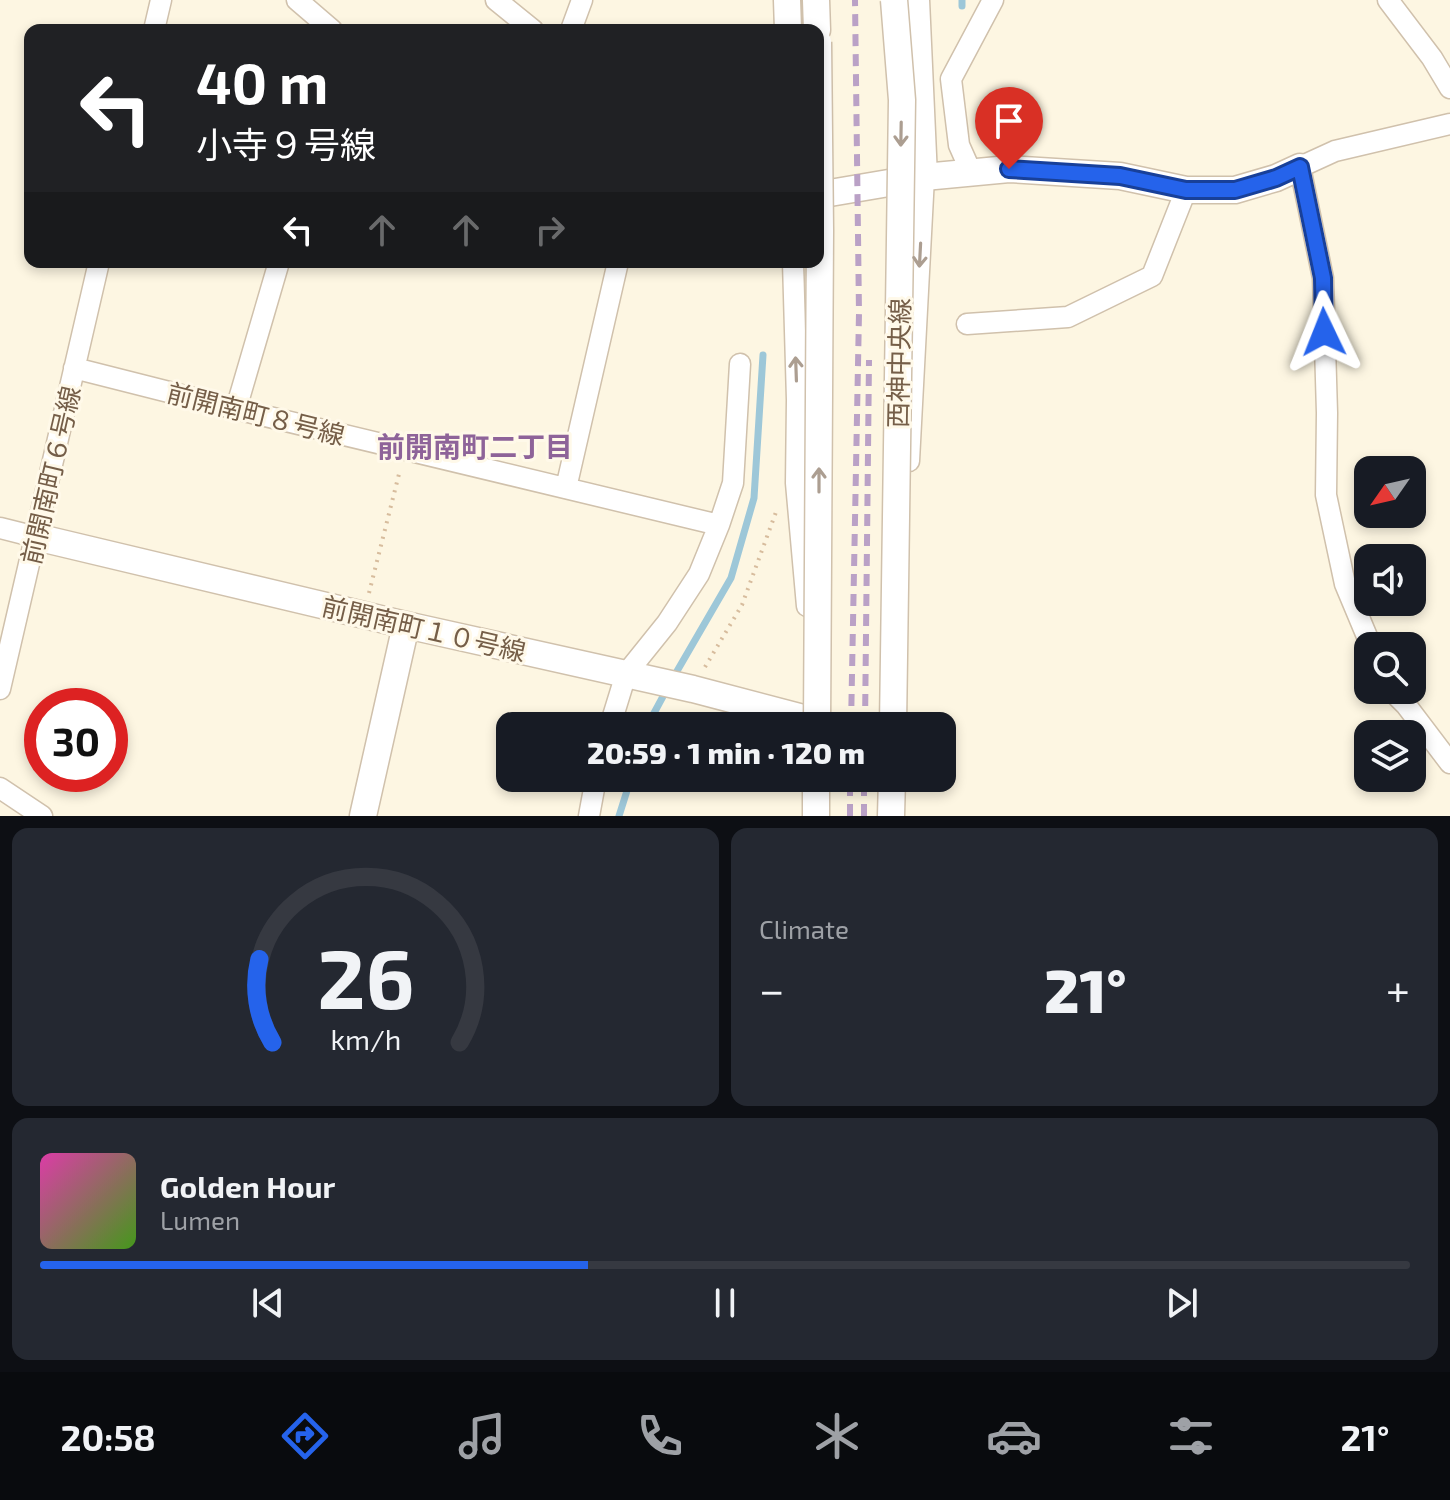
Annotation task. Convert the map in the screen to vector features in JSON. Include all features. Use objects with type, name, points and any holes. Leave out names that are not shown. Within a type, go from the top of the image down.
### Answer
[{"type":"street","points":[[155,24],[161,0]]},
{"type":"street","points":[[496,0],[526,24]]},
{"type":"street","points":[[573,24],[582,0]]},
{"type":"street","points":[[787,0],[788,24]]},
{"type":"street","points":[[816,0],[817,24]]},
{"type":"street","name":"西神中央線","points":[[893,712],[902,100],[894,0]]},
{"type":"street","points":[[916,0],[924,177]]},
{"type":"street","points":[[971,172],[959,145],[951,79],[993,0]]},
{"type":"street","points":[[1388,0],[1441,54],[1450,88]]},
{"type":"street","points":[[307,3],[326,24]]},
{"type":"street","points":[[824,194],[924,177],[1009,169],[1120,176],[1186,190],[1235,190],[1276,178],[1335,151],[1450,124]]},
{"type":"street","points":[[1300,167],[1323,278],[1326,495],[1345,584],[1365,632]]},
{"type":"street","name":"西神中央線","points":[[904,712],[908,473],[924,177]]},
{"type":"street","points":[[967,324],[1068,317],[1152,276],[1186,190]]},
{"type":"street","name":"前開南町６号線","points":[[0,689],[98,268]]},
{"type":"street","points":[[236,409],[277,268]]},
{"type":"street","points":[[566,488],[617,268]]},
{"type":"street","points":[[793,268],[796,483],[812,712]]},
{"type":"street","points":[[813,712],[819,268]]},
{"type":"street","points":[[616,712],[633,676],[699,574],[719,525],[733,483],[740,364]]},
{"type":"street","name":"前開南町８号線","points":[[74,368],[719,525]]},
{"type":"street","points":[[0,528],[36,537]]},
{"type":"street","name":"前開南町１０号線","points":[[36,537],[633,676],[697,681],[781,712]]},
{"type":"street","points":[[363,816],[406,625]]},
{"type":"street","points":[[1405,704],[1450,763]]},
{"type":"street","points":[[0,788],[42,816]]},
{"type":"street","points":[[589,816],[593,792]]},
{"type":"street","points":[[808,816],[809,792]]},
{"type":"street","points":[[816,792],[816,816]]},
{"type":"street","points":[[891,816],[892,792]]},
{"type":"street","points":[[902,816],[903,792]]},
{"type":"path","points":[[363,615],[405,450]]},
{"type":"path","points":[[697,681],[742,605],[773,517],[780,506]]},
{"type":"waterway","points":[[962,0],[962,6]]},
{"type":"waterway","points":[[673,678],[731,578],[754,498],[763,355]]},
{"type":"waterway","points":[[655,712],[667,689]]},
{"type":"waterway","points":[[619,816],[627,792]]},
{"type":"railway","points":[[851,712],[859,313],[855,0]]},
{"type":"railway","points":[[865,712],[869,360]]},
{"type":"railway","points":[[850,792],[850,816]]},
{"type":"railway","points":[[864,792],[864,816]]},
{"type":"district","name":"前開南町二丁目","points":[[475,446]]},
{"type":"route","points":[[1009,169],[1120,176],[1186,190],[1235,190],[1300,167],[1323,278],[1324,332]]}]
